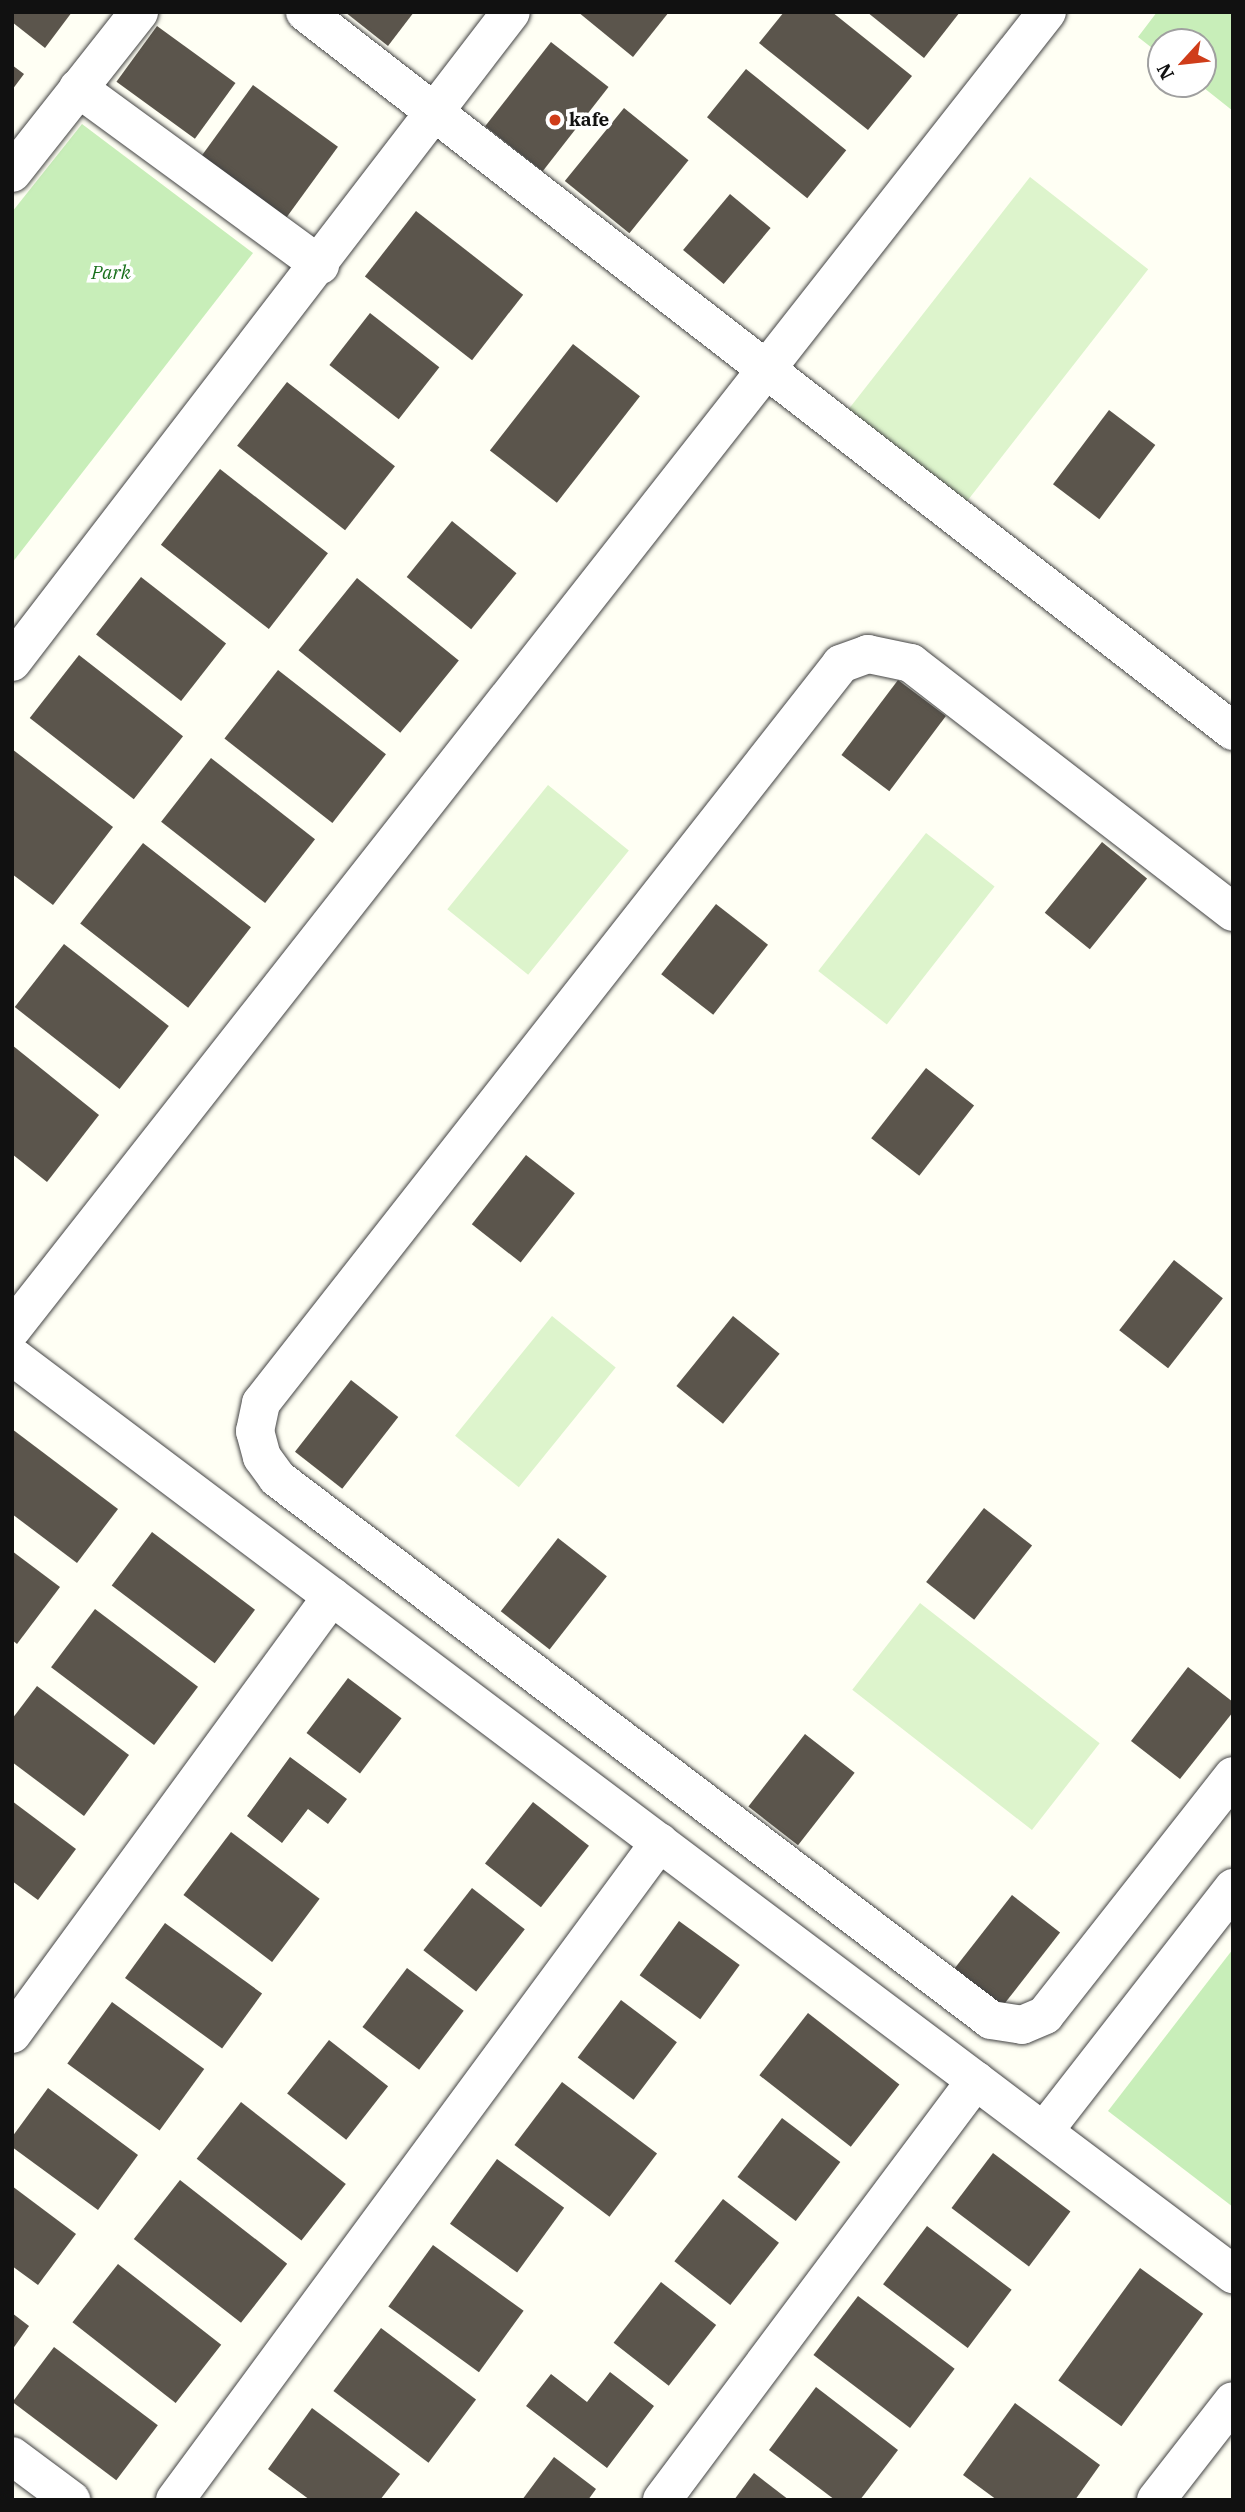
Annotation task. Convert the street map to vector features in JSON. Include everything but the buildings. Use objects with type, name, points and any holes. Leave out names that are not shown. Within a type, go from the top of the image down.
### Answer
[{"type":"street","points":[[12,173],[139,12]]},
{"type":"street","points":[[305,12],[1233,731]]},
{"type":"street","points":[[12,662],[320,265],[433,111],[511,12]]},
{"type":"street","points":[[12,1329],[770,372],[1047,12]]},
{"type":"street","points":[[78,88],[320,265]]},
{"type":"street","points":[[1233,912],[911,663],[869,654],[841,664],[269,1392],[255,1431],[262,1457],[277,1478],[991,2020],[1022,2025],[1045,2015],[1233,1776]]},
{"type":"street","points":[[12,1356],[1233,2274]]},
{"type":"street","points":[[12,2034],[332,1596]]},
{"type":"street","points":[[175,2500],[660,1843]]},
{"type":"street","points":[[1044,2132],[1233,1888]]},
{"type":"street","points":[[662,2500],[976,2080]]},
{"type":"street","points":[[1156,2500],[1233,2401]]},
{"type":"street","points":[[12,2456],[71,2500]]},
{"type":"green space","points":[[1157,12],[1233,12],[1233,111],[1217,98],[1217,28],[1147,28],[1147,44],[1138,37]]},
{"type":"green space","name":"Park","points":[[82,124],[253,253],[12,563],[12,212]]},
{"type":"green space","points":[[1030,177],[1148,269],[959,512],[840,420]]},
{"type":"green space","points":[[548,785],[629,850],[528,975],[447,909]]},
{"type":"green space","points":[[926,833],[995,887],[887,1024],[818,971]]},
{"type":"green space","points":[[552,1316],[616,1368],[519,1487],[455,1436]]},
{"type":"green space","points":[[920,1603],[1100,1743],[1032,1830],[852,1690]]},
{"type":"green space","points":[[1233,1949],[1233,2207],[1108,2111]]},
{"type":"place","name":"kafe","points":[[555,120]]}]
